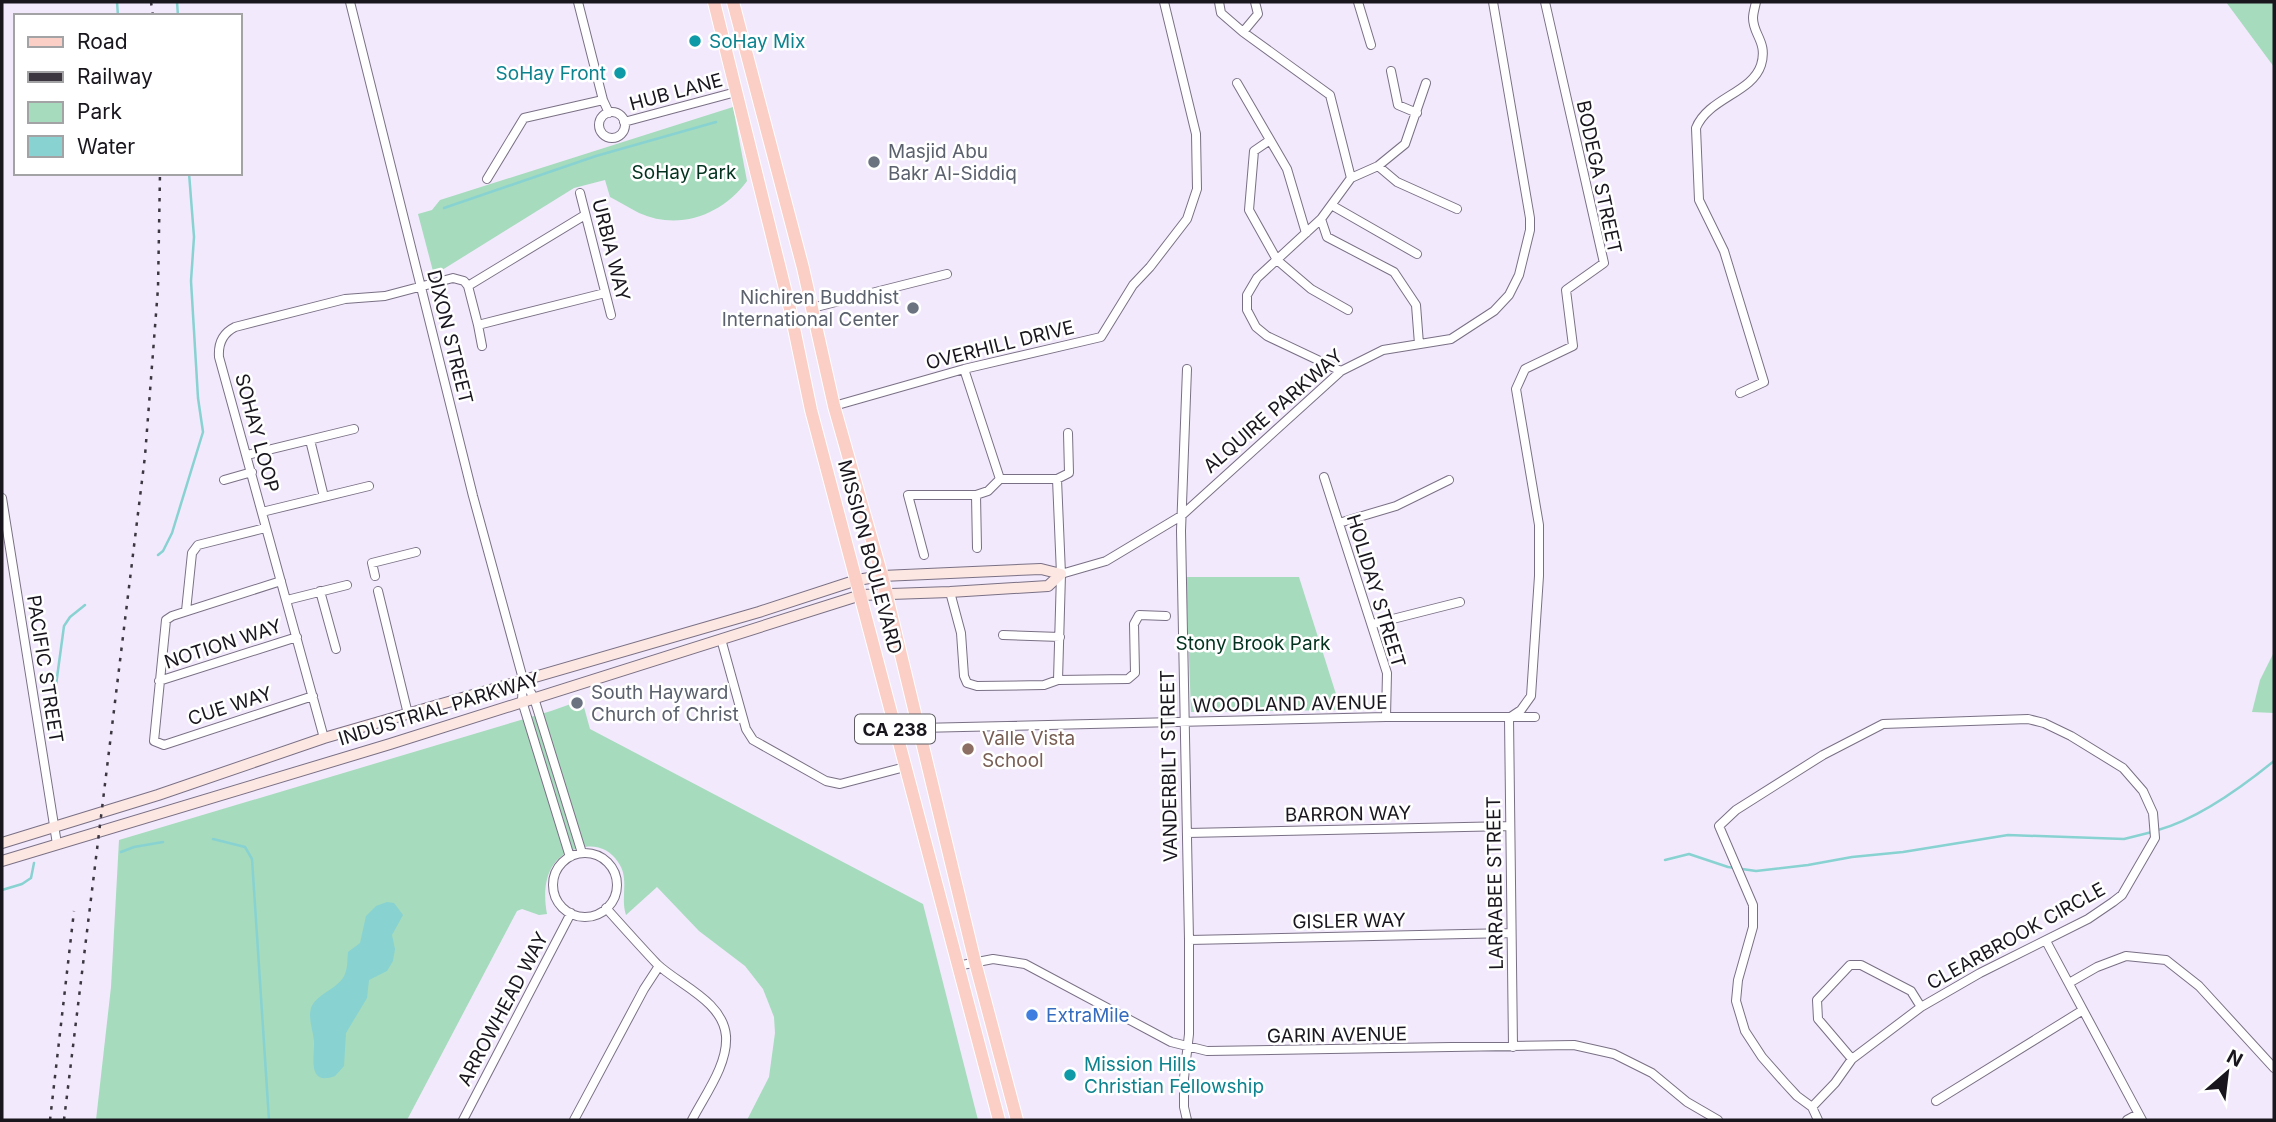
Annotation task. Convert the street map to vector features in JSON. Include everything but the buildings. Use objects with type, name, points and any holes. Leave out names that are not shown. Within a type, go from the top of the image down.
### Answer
[{"type":"main road","name":"MISSION BOULEVARD","points":[[715,2],[788,298],[811,410],[999,1120]]},
{"type":"main road","name":"MISSION BOULEVARD","points":[[733,2],[812,307],[834,405],[882,576],[975,962],[1017,1120]]},
{"type":"main road","name":"ALQUIRE PARKWAY","points":[[882,576],[1041,569],[1061,574]]},
{"type":"main road","name":"ALQUIRE PARKWAY","points":[[886,593],[1048,586],[1061,574]]},
{"type":"main road","name":"INDUSTRIAL PARKWAY","points":[[2,843],[158,795],[324,738],[857,580],[882,576]]},
{"type":"main road","name":"INDUSTRIAL PARKWAY","points":[[2,861],[390,744],[861,595],[886,593]]},
{"type":"street","name":"DIXON STREET","points":[[350,2],[472,488],[523,679]]},
{"type":"street","name":"HUB LANE","points":[[578,2],[603,100],[609,113]]},
{"type":"street","name":"OVERHILL DRIVE","points":[[834,405],[964,369],[1101,337],[1133,285],[1187,219],[1196,189],[1196,134],[1164,2]]},
{"type":"street","points":[[1219,2],[1221,13],[1243,32],[1330,95],[1351,178]]},
{"type":"street","points":[[1243,32],[1258,14],[1255,2]]},
{"type":"street","points":[[1358,2],[1371,45]]},
{"type":"street","name":"ALQUIRE PARKWAY","points":[[1061,574],[1105,561],[1181,516],[1341,371],[1382,350],[1451,340],[1494,311],[1509,295],[1519,275],[1527,247],[1530,218],[1493,2]]},
{"type":"street","name":"BODEGA STREET","points":[[1509,718],[1521,710],[1531,696],[1539,576],[1539,525],[1516,389],[1525,369],[1573,346],[1566,290],[1604,263],[1545,2]]},
{"type":"street","points":[[1740,393],[1764,382],[1724,251],[1699,200],[1696,128],[1708,109],[1749,82],[1760,69],[1763,54],[1761,39],[1752,19],[1756,2]]},
{"type":"street","points":[[1391,71],[1398,105],[1417,113]]},
{"type":"street","points":[[1237,83],[1287,169],[1306,233]]},
{"type":"street","points":[[1341,371],[1267,337],[1256,327],[1247,310],[1247,295],[1257,278],[1333,206],[1351,178],[1378,166],[1405,144],[1426,83]]},
{"type":"street","name":"HUB LANE","points":[[624,122],[736,92]]},
{"type":"street","points":[[487,179],[524,118],[603,100]]},
{"type":"street","name":"HUB LANE","points":[[609,113],[619,115],[624,122],[624,129],[613,138],[605,136],[599,123],[603,116],[609,113]]},
{"type":"street","points":[[1270,140],[1254,151],[1249,210],[1277,260],[1311,289],[1348,310]]},
{"type":"street","points":[[1378,166],[1397,182],[1457,209]]},
{"type":"street","name":"URBIA WAY","points":[[580,193],[611,315]]},
{"type":"street","points":[[1333,206],[1417,254]]},
{"type":"street","points":[[468,286],[585,215]]},
{"type":"street","points":[[1321,219],[1327,237],[1394,272],[1416,305],[1419,344]]},
{"type":"street","points":[[812,307],[947,274]]},
{"type":"street","points":[[422,287],[453,278],[464,281],[468,286],[482,346]]},
{"type":"street","name":"SOHAY LOOP","points":[[324,738],[219,354],[221,340],[229,330],[345,299],[385,296],[422,287]]},
{"type":"street","points":[[478,325],[605,293]]},
{"type":"street","points":[[964,369],[1000,479]]},
{"type":"street","name":"VANDERBILT STREET","points":[[1186,1120],[1184,1078],[1188,1046],[1189,940],[1181,516],[1187,369]]},
{"type":"street","points":[[247,455],[354,429]]},
{"type":"street","points":[[924,555],[908,495],[976,495],[988,491],[1000,479],[1058,479],[1069,474],[1068,433]]},
{"type":"street","points":[[310,440],[324,497]]},
{"type":"street","points":[[224,480],[252,472]]},
{"type":"street","name":"HOLIDAY STREET","points":[[1324,477],[1387,673],[1386,717]]},
{"type":"street","points":[[1058,479],[1061,574],[1058,680]]},
{"type":"street","points":[[1339,523],[1396,506],[1449,480]]},
{"type":"street","points":[[262,512],[369,486]]},
{"type":"street","points":[[976,495],[976,548]]},
{"type":"street","name":"PACIFIC STREET","points":[[2,498],[57,844]]},
{"type":"street","points":[[186,611],[194,548],[265,528]]},
{"type":"street","points":[[375,576],[372,564],[416,552]]},
{"type":"street","points":[[159,681],[164,623],[169,617],[281,580]]},
{"type":"street","points":[[287,600],[347,584]]},
{"type":"street","points":[[320,591],[336,649]]},
{"type":"street","points":[[379,591],[408,714]]},
{"type":"street","points":[[950,592],[961,633],[964,676],[967,683],[977,686],[1044,685],[1058,680],[1128,679],[1135,673],[1134,624],[1139,615],[1166,616]]},
{"type":"street","points":[[1373,625],[1460,602]]},
{"type":"street","points":[[1003,635],[1060,637]]},
{"type":"street","name":"NOTION WAY","points":[[159,681],[297,637]]},
{"type":"street","points":[[721,639],[746,729],[753,740],[826,781],[841,784],[905,767]]},
{"type":"street","points":[[523,679],[534,698],[582,853]]},
{"type":"street","points":[[523,679],[522,701],[570,857]]},
{"type":"street","name":"CUE WAY","points":[[159,681],[154,738],[157,744],[164,745],[313,696]]},
{"type":"street","name":"WOODLAND AVENUE","points":[[919,727],[1386,717],[1535,717]]},
{"type":"street","name":"LARRABEE STREET","points":[[1509,718],[1513,1047]]},
{"type":"street","name":"CLEARBROOK CIRCLE","points":[[1812,1107],[1835,1083],[1852,1059],[1921,1007],[1980,973],[2088,919],[2122,895],[2155,838],[2152,813],[2143,790],[2123,768],[2071,736],[2044,723],[2028,719],[1883,724],[1823,755],[1736,810],[1719,826],[1753,905],[1753,927],[1738,980],[1736,1001],[1745,1031],[1762,1057],[1797,1096],[1812,1107],[1818,1120]]},
{"type":"street","name":"BARRON WAY","points":[[1187,833],[1510,826]]},
{"type":"street","points":[[582,853],[600,857],[613,870],[616,879],[616,892],[606,908],[589,916],[571,913],[560,904],[553,886],[558,868],[570,857],[582,853]]},
{"type":"street","points":[[606,908],[659,966],[707,1002],[720,1018],[726,1034],[725,1050],[692,1120]]},
{"type":"street","name":"ARROWHEAD WAY","points":[[463,1120],[571,913]]},
{"type":"street","name":"GISLER WAY","points":[[1189,940],[1511,933]]},
{"type":"street","points":[[2046,941],[2140,1117],[2127,1120]]},
{"type":"street","points":[[2069,983],[2126,956],[2166,960],[2199,986],[2274,1068]]},
{"type":"street","name":"GARIN AVENUE","points":[[957,966],[993,959],[1025,964],[1171,1042],[1207,1051],[1574,1045],[1614,1054],[1652,1073],[1687,1102],[1718,1120]]},
{"type":"street","points":[[1852,1059],[1818,1019],[1817,1000],[1850,965],[1861,965],[1912,991],[1921,1007]]},
{"type":"street","points":[[574,1120],[659,966]]},
{"type":"street","points":[[1936,1101],[2083,1010]]},
{"type":"green space","points":[[2226,2],[2274,2],[2274,67]]},
{"type":"green space","name":"SoHay Park","points":[[733,107],[747,181],[737,193],[712,211],[684,220],[654,218],[610,197],[605,180],[574,188],[434,275],[418,214],[432,210],[440,200]]},
{"type":"green space","name":"Stony Brook Park","points":[[1186,577],[1299,577],[1341,710],[1191,712]]},
{"type":"green space","points":[[2274,652],[2274,713],[2252,712],[2260,680]]},
{"type":"green space","points":[[582,700],[590,729],[923,904],[978,1120],[747,1120],[769,1077],[775,1033],[774,1017],[763,989],[745,966],[699,931],[657,887],[626,915],[622,868],[607,851],[585,847],[563,855],[550,870],[545,891],[547,914],[539,915],[522,909],[517,911],[407,1120],[96,1120],[111,987],[119,840]]},
{"type":"water","points":[[387,902],[394,903],[403,915],[392,935],[395,949],[393,961],[387,971],[369,980],[367,998],[346,1033],[344,1066],[335,1076],[320,1077],[313,1061],[311,1008],[318,998],[345,974],[348,952],[360,943],[366,916],[376,906]]},
{"type":"waterway","points":[[117,2],[118,14]]},
{"type":"waterway","points":[[177,2],[178,14]]},
{"type":"waterway","points":[[444,208],[596,156],[716,122]]},
{"type":"waterway","points":[[158,555],[172,533],[203,432],[198,398],[191,281],[194,237],[189,175]]},
{"type":"waterway","points":[[53,707],[64,626],[70,617],[85,605]]},
{"type":"waterway","points":[[2158,830],[2204,810],[2274,761]]},
{"type":"waterway","points":[[1665,860],[1689,854],[1728,867],[1756,871],[2008,835],[2124,839],[2152,832]]},
{"type":"waterway","points":[[213,839],[245,847],[252,859],[269,1120]]},
{"type":"waterway","points":[[121,852],[163,842]]},
{"type":"waterway","points":[[2,890],[22,884],[31,878],[34,863]]},
{"type":"railway","points":[[151,2],[153,14]]},
{"type":"railway","points":[[64,1120],[145,456],[158,288],[160,175]]},
{"type":"railway","points":[[50,1120],[74,911]]},
{"type":"place","name":"SoHay Mix","points":[[695,41]]},
{"type":"place","name":"SoHay Front","points":[[620,73]]},
{"type":"place","name":"Masjid Abu Bakr Al-Siddiq","points":[[874,162]]},
{"type":"place","name":"Nichiren Buddhist International Center","points":[[913,308]]},
{"type":"place","name":"South Hayward Church of Christ","points":[[577,703]]},
{"type":"place","name":"Valle Vista School","points":[[968,749]]},
{"type":"place","name":"ExtraMile","points":[[1032,1015]]},
{"type":"place","name":"Mission Hills Christian Fellowship","points":[[1070,1075]]}]
